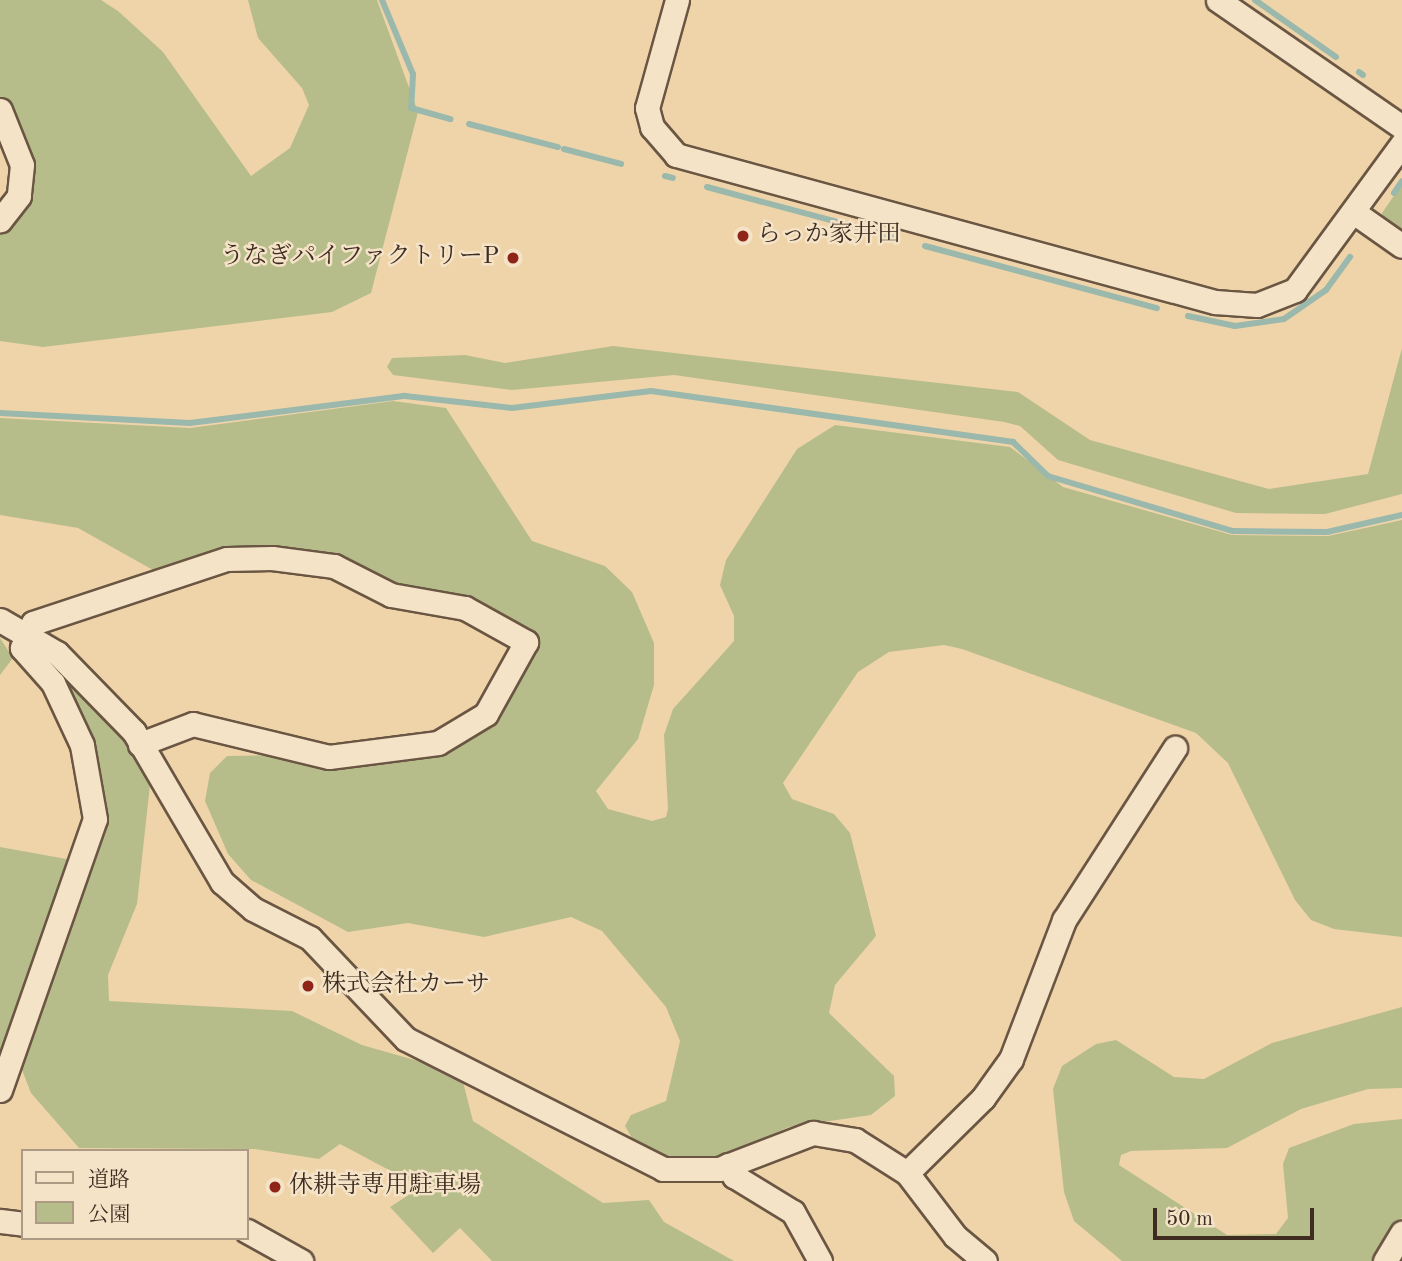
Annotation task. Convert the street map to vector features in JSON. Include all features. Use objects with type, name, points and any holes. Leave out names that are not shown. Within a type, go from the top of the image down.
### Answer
[{"type":"street","points":[[677,0],[647,107],[662,143],[693,162],[1236,306],[1295,289],[1355,213],[1402,144]]},
{"type":"street","points":[[1218,0],[1402,127]]},
{"type":"street","points":[[0,110],[22,165],[19,197],[0,220]]},
{"type":"street","points":[[1355,213],[1402,246]]},
{"type":"street","points":[[0,1090],[95,819],[90,769],[53,683],[22,648],[26,632],[33,623],[227,559],[272,558],[334,566],[391,595],[465,608],[526,642],[486,714],[438,743],[329,757],[193,724],[140,744]]},
{"type":"street","points":[[0,620],[26,632],[91,685],[140,744],[222,883],[253,909],[291,925],[328,953],[405,1039],[663,1169],[701,1172],[728,1165],[813,1133],[855,1140],[907,1173],[955,1236],[985,1261]]},
{"type":"street","points":[[907,1173],[983,1098],[1011,1059],[1064,920],[1175,748]]},
{"type":"street","points":[[728,1165],[734,1176],[793,1212],[820,1261]]},
{"type":"street","points":[[0,1221],[21,1224]]},
{"type":"street","points":[[248,1232],[301,1261]]},
{"type":"street","points":[[1385,1261],[1402,1233]]},
{"type":"green space","points":[[0,0],[101,0],[118,11],[163,52],[251,176],[290,148],[309,105],[302,88],[258,38],[248,0],[377,0],[418,112],[371,293],[332,312],[43,347],[0,341],[0,229],[30,165],[21,129],[0,97]]},
{"type":"green space","points":[[1402,184],[1402,236],[1384,224],[1382,213]]},
{"type":"green space","points":[[613,346],[1018,392],[1090,440],[1269,489],[1368,474],[1402,348],[1402,494],[1325,514],[1236,513],[1058,460],[1020,426],[1004,422],[674,375],[512,390],[393,375],[387,367],[392,358],[465,355],[505,363]]},
{"type":"green space","points":[[393,401],[446,408],[532,541],[605,566],[632,592],[654,643],[654,685],[638,739],[596,791],[608,809],[652,821],[666,817],[668,809],[664,735],[673,709],[734,641],[734,616],[720,585],[726,560],[797,449],[835,425],[1010,447],[1063,487],[1232,535],[1328,536],[1402,520],[1402,937],[1334,929],[1311,920],[1295,900],[1228,763],[1196,733],[962,649],[944,645],[889,652],[858,672],[783,783],[792,799],[834,814],[850,833],[876,936],[835,985],[829,1013],[894,1076],[895,1096],[871,1115],[789,1127],[716,1159],[666,1160],[636,1145],[625,1126],[631,1115],[666,1101],[680,1041],[666,1007],[602,931],[571,917],[484,937],[408,923],[348,932],[251,880],[228,854],[205,801],[210,773],[227,756],[440,752],[460,745],[506,705],[536,645],[530,628],[483,605],[394,586],[349,563],[153,570],[78,528],[0,515],[0,418],[190,428]]},
{"type":"green space","points":[[0,638],[13,658],[0,675]]},
{"type":"green space","points":[[60,675],[126,738],[150,785],[137,904],[108,975],[109,1001],[292,1011],[362,1045],[432,1065],[463,1082],[473,1121],[603,1203],[649,1200],[664,1222],[734,1261],[492,1261],[460,1228],[433,1253],[390,1207],[421,1187],[340,1144],[319,1159],[255,1149],[79,1148],[31,1093],[19,1062],[96,846]]},
{"type":"green space","points":[[0,847],[72,860],[0,1077]]},
{"type":"green space","points":[[1402,1007],[1402,1088],[1368,1089],[1301,1109],[1227,1148],[1131,1151],[1121,1155],[1119,1165],[1227,1235],[1276,1234],[1288,1218],[1283,1164],[1289,1148],[1354,1124],[1402,1119],[1402,1217],[1375,1261],[1122,1261],[1074,1221],[1064,1192],[1053,1089],[1062,1066],[1096,1044],[1116,1040],[1174,1077],[1204,1079],[1272,1043]]},
{"type":"waterway","points":[[382,0],[413,74],[411,108],[450,119]]},
{"type":"waterway","points":[[1255,0],[1336,57]]},
{"type":"waterway","points":[[1359,72],[1363,75]]},
{"type":"waterway","points":[[469,124],[558,147]]},
{"type":"waterway","points":[[564,149],[621,164]]},
{"type":"waterway","points":[[665,176],[673,178]]},
{"type":"waterway","points":[[1394,193],[1402,181]]},
{"type":"waterway","points":[[707,187],[893,237]]},
{"type":"waterway","points":[[925,246],[1157,308]]},
{"type":"waterway","points":[[1188,316],[1235,326],[1284,319],[1326,290],[1350,257]]},
{"type":"waterway","points":[[0,413],[190,423],[405,396],[512,408],[651,391],[1013,442],[1048,476],[1233,531],[1327,532],[1402,515]]},
{"type":"place","name":"らっか家井田","points":[[743,236]]},
{"type":"place","name":"うなぎパイファクトリーP","points":[[513,258]]},
{"type":"place","name":"株式会社カーサ","points":[[308,986]]},
{"type":"place","name":"休耕寺専用駐車場","points":[[275,1187]]}]
